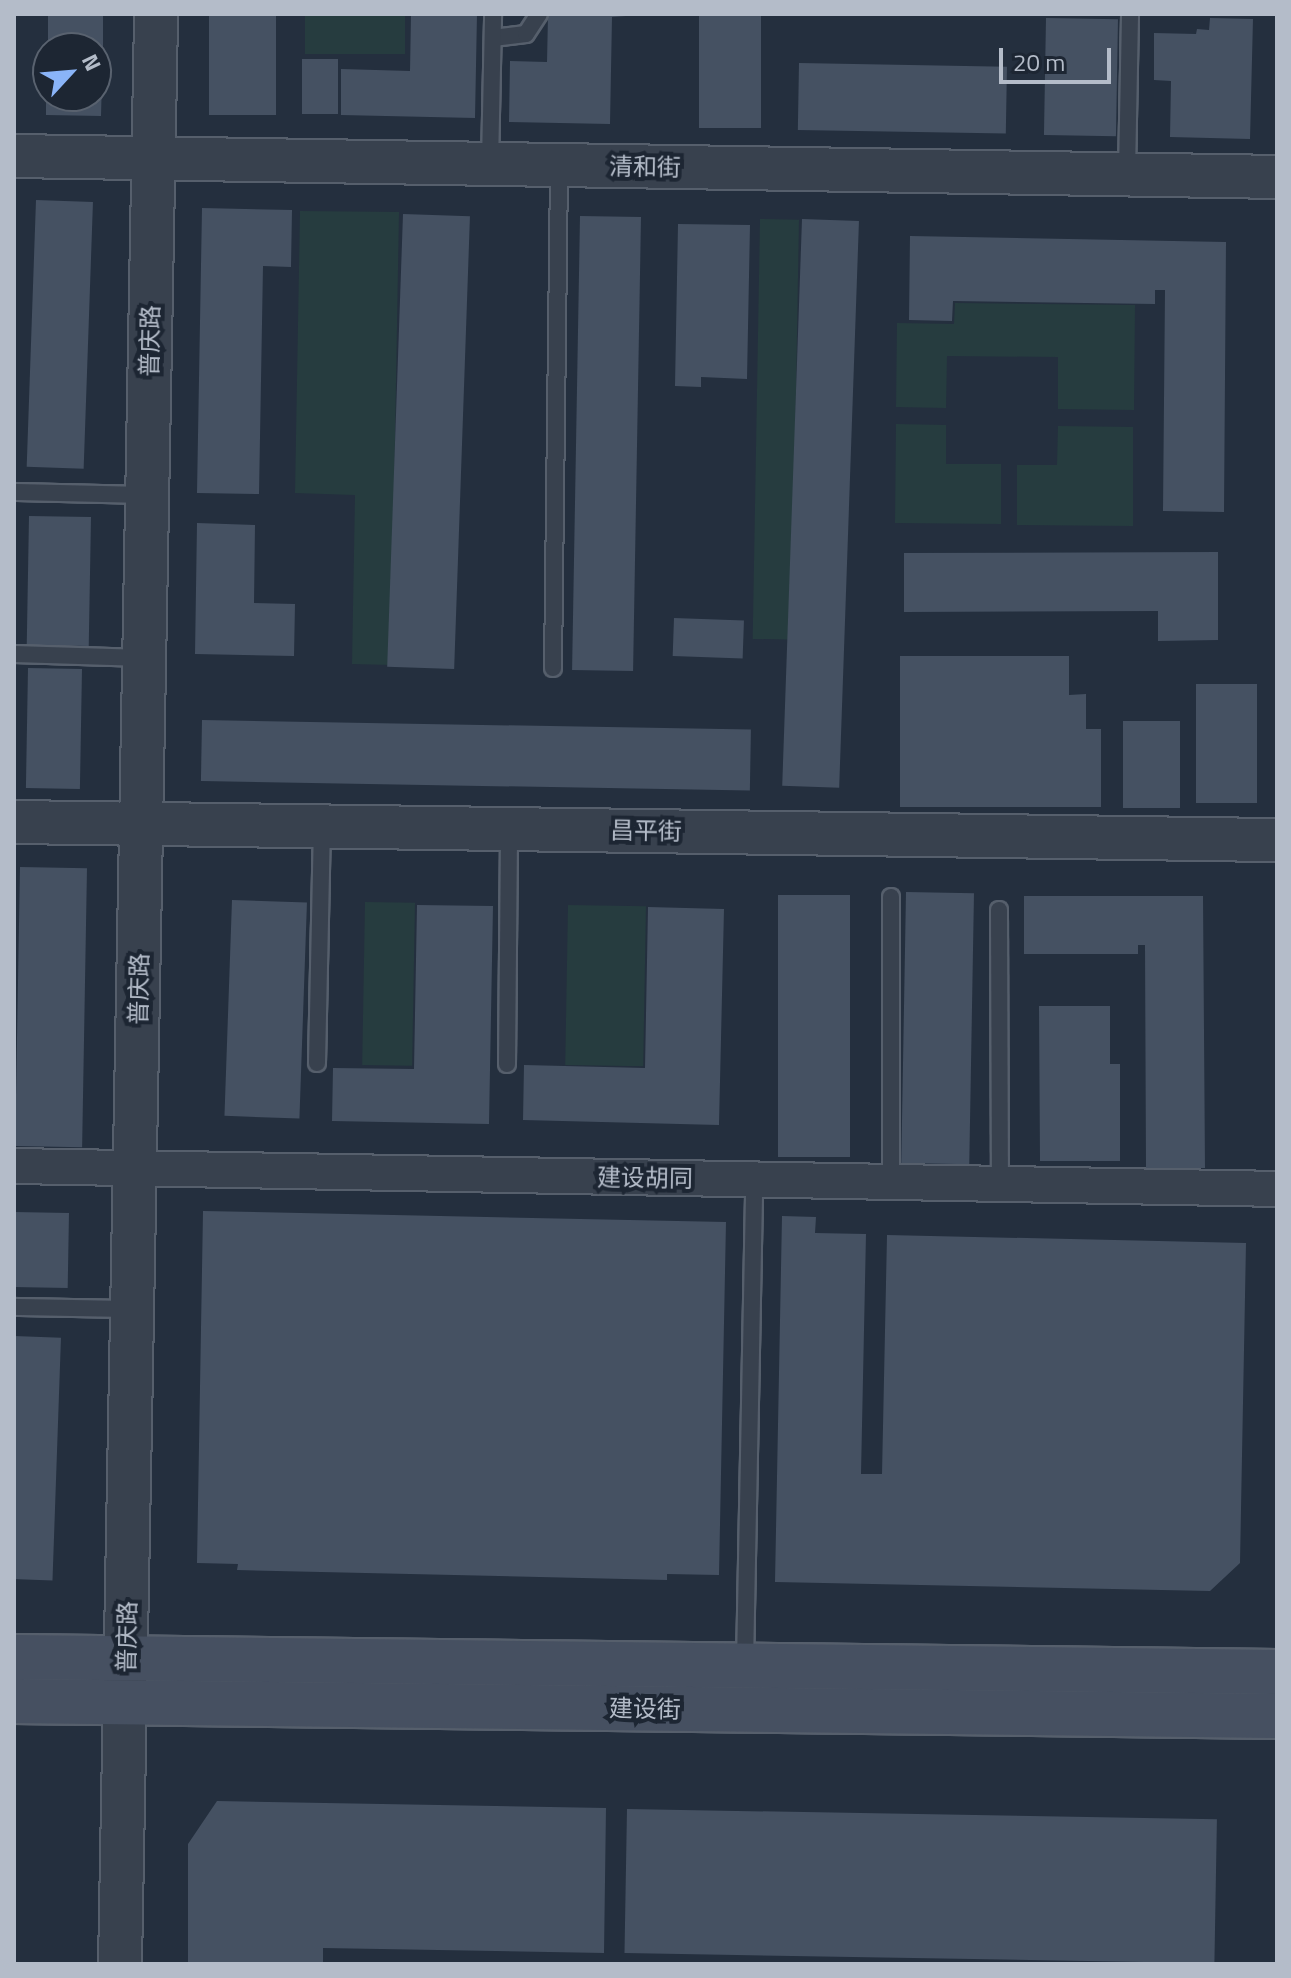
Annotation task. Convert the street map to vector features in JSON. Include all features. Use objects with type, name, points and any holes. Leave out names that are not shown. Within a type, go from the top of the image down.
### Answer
[{"type":"main road","name":"建设街","points":[[14,1657],[1277,1672]]},
{"type":"main road","name":"建设街","points":[[14,1701],[1277,1716]]},
{"type":"street","name":"普庆路","points":[[120,1964],[156,14]]},
{"type":"street","name":"清和街","points":[[14,156],[1277,177]]},
{"type":"street","name":"昌平街","points":[[14,822],[1277,840]]},
{"type":"street","name":"建设胡同","points":[[14,1166],[1277,1189]]},
{"type":"lane","points":[[490,164],[493,14]]},
{"type":"lane","points":[[493,38],[526,34],[539,14]]},
{"type":"lane","points":[[1127,174],[1130,14]]},
{"type":"lane","points":[[553,668],[559,165]]},
{"type":"lane","points":[[14,492],[148,495]]},
{"type":"lane","points":[[14,654],[145,658]]},
{"type":"lane","points":[[317,1063],[322,827]]},
{"type":"lane","points":[[507,1064],[509,829]]},
{"type":"lane","points":[[891,897],[891,1182]]},
{"type":"lane","points":[[999,910],[1000,1184]]},
{"type":"lane","points":[[745,1666],[754,1180]]},
{"type":"lane","points":[[14,1307],[133,1310]]},
{"type":"green space","points":[[305,14],[405,14],[405,54],[305,54]]},
{"type":"green space","points":[[300,211],[399,212],[391,665],[352,664],[355,495],[295,493]]},
{"type":"green space","points":[[760,219],[799,220],[792,640],[753,639]]},
{"type":"green space","points":[[955,303],[1135,305],[1134,410],[1058,409],[1058,357],[947,356],[946,408],[896,407],[897,323],[954,324]]},
{"type":"green space","points":[[896,424],[946,425],[946,464],[1001,464],[1001,524],[895,523]]},
{"type":"green space","points":[[1058,426],[1133,427],[1133,526],[1017,525],[1017,465],[1057,465]]},
{"type":"green space","points":[[365,902],[415,903],[412,1066],[362,1065]]},
{"type":"green space","points":[[568,905],[646,906],[643,1066],[565,1065]]},
{"type":"building","points":[[48,14],[103,14],[103,32],[48,32]]},
{"type":"building","points":[[209,14],[276,14],[276,115],[209,115]]},
{"type":"building","points":[[411,14],[477,14],[475,118],[341,115],[341,69],[410,71]]},
{"type":"building","points":[[654,14],[612,17],[610,124],[509,122],[510,61],[547,62],[548,15]]},
{"type":"building","points":[[699,14],[761,14],[761,128],[699,128]]},
{"type":"building","points":[[1046,18],[1118,19],[1116,136],[1044,135]]},
{"type":"building","points":[[1210,18],[1253,19],[1250,139],[1170,137],[1171,81],[1154,80],[1154,33],[1196,34],[1197,29],[1209,30]]},
{"type":"building","points":[[302,59],[338,59],[338,114],[302,114]]},
{"type":"building","points":[[799,63],[1007,67],[1006,134],[798,130]]},
{"type":"building","points":[[46,112],[101,112],[101,116],[46,115]]},
{"type":"building","points":[[36,200],[93,202],[84,469],[27,467]]},
{"type":"building","points":[[202,208],[292,210],[291,267],[263,266],[259,494],[197,493]]},
{"type":"building","points":[[403,214],[470,216],[454,669],[387,667]]},
{"type":"building","points":[[580,216],[641,217],[633,671],[572,670]]},
{"type":"building","points":[[802,219],[859,221],[839,788],[782,786]]},
{"type":"building","points":[[678,224],[750,225],[747,379],[701,377],[701,387],[675,386]]},
{"type":"building","points":[[910,236],[1226,242],[1224,512],[1163,511],[1165,290],[1155,290],[1155,304],[953,301],[952,321],[909,320]]},
{"type":"building","points":[[29,516],[91,517],[89,646],[27,645]]},
{"type":"building","points":[[197,523],[255,525],[254,603],[295,604],[294,656],[195,654]]},
{"type":"building","points":[[1218,552],[1218,640],[1158,641],[1158,611],[904,612],[904,553]]},
{"type":"building","points":[[674,618],[744,620],[743,658],[673,656]]},
{"type":"building","points":[[900,656],[1069,656],[1069,695],[1086,694],[1086,729],[1101,729],[1101,807],[900,807]]},
{"type":"building","points":[[28,668],[82,669],[80,789],[26,788]]},
{"type":"building","points":[[1196,684],[1257,684],[1257,803],[1196,803]]},
{"type":"building","points":[[202,720],[751,730],[750,791],[201,781]]},
{"type":"building","points":[[1123,721],[1180,721],[1180,808],[1123,808]]},
{"type":"building","points":[[20,867],[87,868],[82,1147],[15,1146]]},
{"type":"building","points":[[906,892],[974,893],[969,1164],[901,1163]]},
{"type":"building","points":[[778,895],[850,895],[850,1157],[778,1157]]},
{"type":"building","points":[[1024,896],[1203,896],[1205,1168],[1146,1168],[1145,945],[1138,945],[1138,954],[1024,954]]},
{"type":"building","points":[[232,900],[307,903],[299,1118],[224,1116]]},
{"type":"building","points":[[417,905],[493,906],[489,1124],[332,1121],[333,1068],[414,1069]]},
{"type":"building","points":[[648,907],[724,909],[719,1125],[523,1120],[524,1065],[645,1068]]},
{"type":"building","points":[[1039,1006],[1110,1006],[1110,1064],[1120,1064],[1120,1161],[1040,1161]]},
{"type":"building","points":[[203,1211],[726,1222],[719,1575],[667,1574],[667,1580],[237,1570],[238,1564],[197,1563]]},
{"type":"building","points":[[14,1212],[69,1213],[68,1288],[14,1287]]},
{"type":"building","points":[[782,1216],[816,1217],[815,1233],[866,1234],[861,1474],[882,1474],[887,1235],[1246,1243],[1240,1563],[1210,1591],[775,1582]]},
{"type":"building","points":[[14,1336],[61,1338],[52,1580],[14,1579]]},
{"type":"building","points":[[217,1801],[606,1808],[604,1953],[323,1948],[323,1964],[188,1964],[188,1844]]},
{"type":"building","points":[[627,1809],[1217,1819],[1214,1963],[624,1953]]}]
